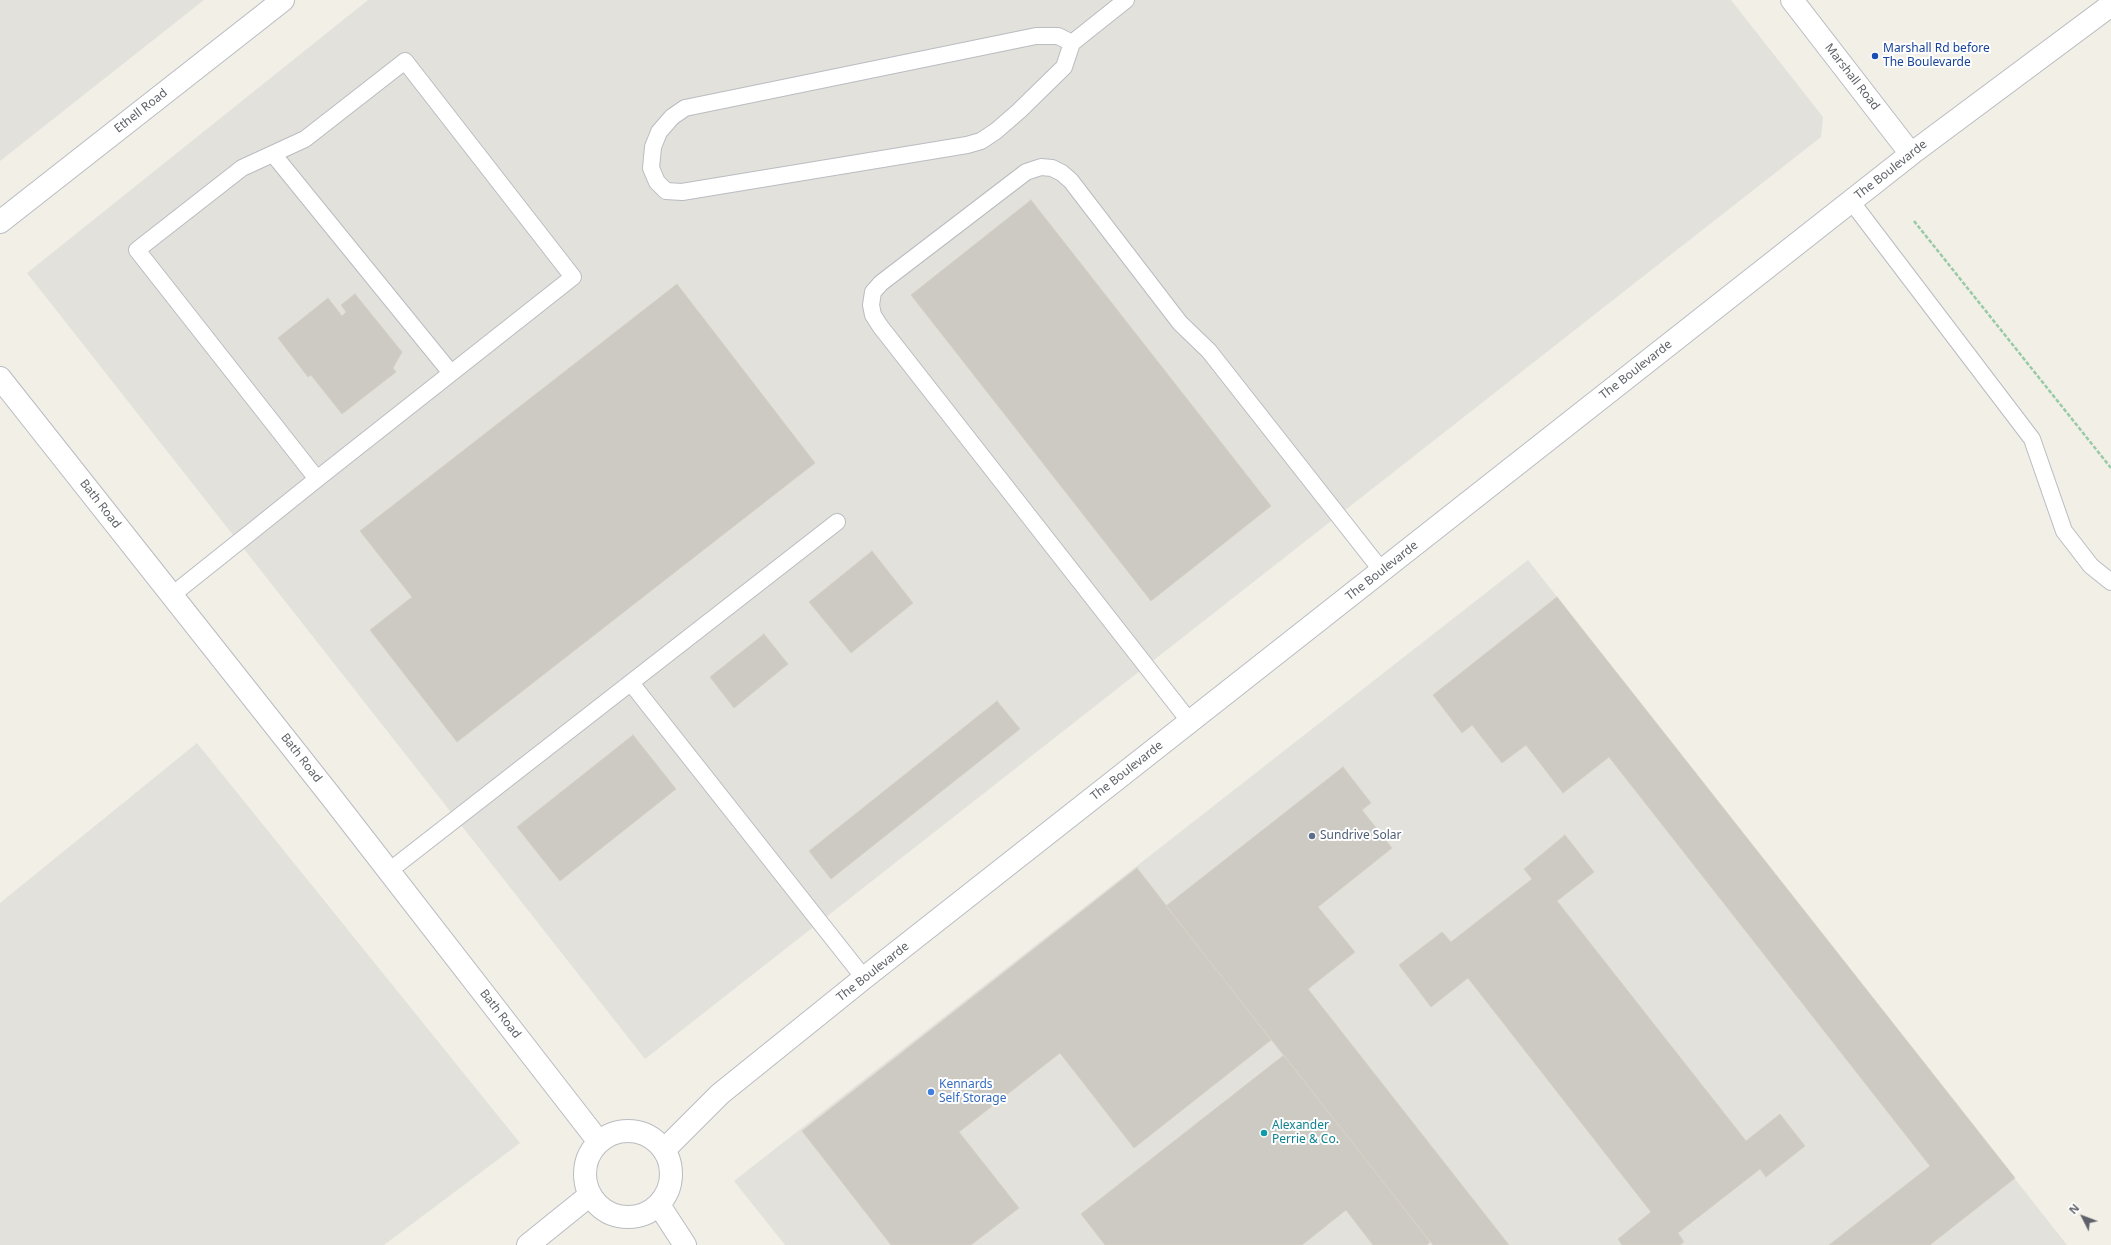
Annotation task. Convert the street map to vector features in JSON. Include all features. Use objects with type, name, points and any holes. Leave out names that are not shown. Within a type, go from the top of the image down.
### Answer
[{"type":"street","name":"Ethell Road","points":[[0,222],[283,0]]},
{"type":"street","name":"Marshall Road","points":[[1792,0],[1911,154]]},
{"type":"street","name":"The Boulevarde","points":[[664,1150],[720,1094],[864,978],[1911,154],[2111,5]]},
{"type":"street","name":"Bath Road","points":[[0,378],[389,871],[599,1142]]},
{"type":"street","points":[[626,1130],[640,1132],[654,1139],[664,1150],[670,1163],[671,1178],[667,1192],[659,1205],[648,1212],[635,1216],[622,1217],[609,1213],[598,1206],[590,1195],[584,1173],[589,1156],[599,1142],[611,1134],[626,1130]]},
{"type":"street","points":[[528,1245],[590,1195]]},
{"type":"street","points":[[659,1205],[686,1245]]},
{"type":"lane","points":[[1072,43],[1058,36],[1036,36],[685,108],[672,117],[659,132],[653,147],[651,168],[657,182],[666,191],[682,192],[967,146],[980,141],[996,131],[1064,67],[1072,43],[1126,0]]},
{"type":"lane","points":[[172,595],[573,277],[405,61],[305,139],[242,168],[137,250],[318,479]]},
{"type":"lane","points":[[273,154],[451,373]]},
{"type":"lane","points":[[1190,722],[880,326],[873,315],[871,305],[873,292],[881,283],[1026,172],[1041,167],[1052,168],[1062,173],[1071,181],[1180,323],[1209,351],[1382,571]]},
{"type":"lane","points":[[1851,201],[2032,439],[2064,532],[2091,566],[2111,582]]},
{"type":"lane","points":[[389,871],[837,522]]},
{"type":"lane","points":[[631,683],[864,978]]},
{"type":"path","points":[[1914,220],[2111,468]]},
{"type":"shaded area","points":[[0,0],[204,0],[0,161]]},
{"type":"shaded area","points":[[368,0],[1731,0],[1823,117],[1821,137],[645,1059],[27,273]]},
{"type":"shaded area","points":[[1528,560],[2067,1245],[785,1245],[734,1181]]},
{"type":"shaded area","points":[[197,743],[520,1143],[384,1245],[0,1245],[0,903]]},
{"type":"building","points":[[1031,200],[1271,506],[1151,601],[911,295]]},
{"type":"building","points":[[677,284],[815,463],[457,742],[370,630],[412,597],[360,531]]},
{"type":"building","points":[[355,294],[402,352],[393,368],[396,372],[342,414],[311,375],[308,377],[278,338],[328,298],[342,316],[346,312],[341,305]]},
{"type":"building","points":[[872,551],[913,603],[851,653],[809,602]]},
{"type":"building","points":[[1557,597],[2015,1178],[1930,1245],[1829,1245],[1930,1166],[1609,757],[1563,793],[1526,745],[1502,763],[1472,725],[1462,733],[1433,695]]},
{"type":"building","points":[[764,634],[788,664],[734,708],[710,677]]},
{"type":"building","points":[[997,701],[1020,729],[831,879],[809,851]]},
{"type":"building","points":[[633,735],[676,789],[560,881],[517,827]]},
{"type":"building","points":[[1343,767],[1371,803],[1362,810],[1392,848],[1318,907],[1355,952],[1308,989],[1509,1245],[1433,1245],[1166,906]]},
{"type":"building","points":[[1565,835],[1594,872],[1557,901],[1746,1141],[1780,1114],[1805,1146],[1766,1177],[1760,1169],[1678,1233],[1684,1242],[1680,1245],[1622,1245],[1618,1239],[1651,1212],[1468,978],[1431,1007],[1399,965],[1442,932],[1451,942],[1532,879],[1524,869]]},
{"type":"building","name":"Kennards Self Storage","points":[[1137,868],[1271,1040],[1134,1148],[1060,1053],[959,1132],[1019,1208],[971,1245],[891,1245],[802,1131]]},
{"type":"building","name":"Alexander Perrie & Co.","points":[[1284,1055],[1430,1242],[1427,1245],[1373,1245],[1346,1210],[1302,1245],[1105,1245],[1081,1214]]},
{"type":"place","name":"Marshall Rd before The Boulevarde","points":[[1875,56]]},
{"type":"place","name":"Sundrive Solar","points":[[1312,836]]},
{"type":"place","name":"Kennards Self Storage","points":[[931,1092]]},
{"type":"place","name":"Alexander Perrie & Co.","points":[[1264,1133]]}]
